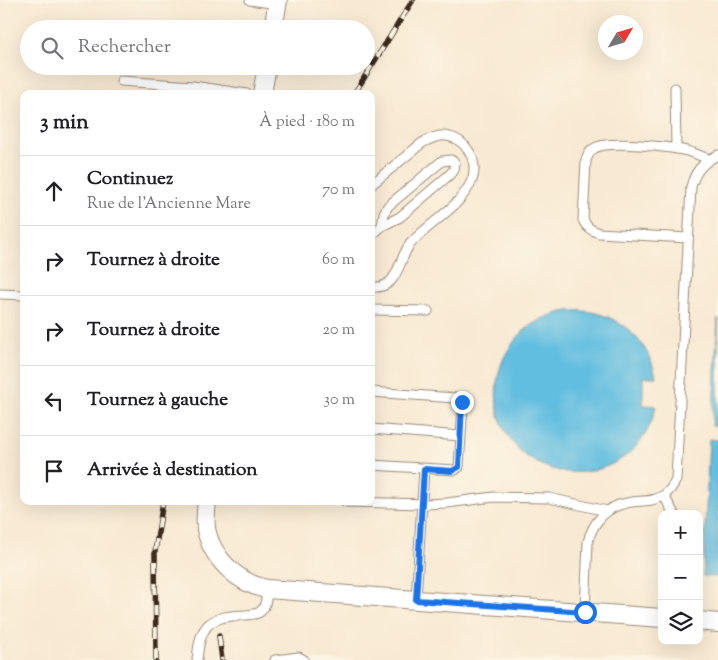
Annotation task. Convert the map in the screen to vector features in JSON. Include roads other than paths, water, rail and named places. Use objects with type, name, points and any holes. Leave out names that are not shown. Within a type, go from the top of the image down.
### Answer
[{"type":"street","points":[[275,20],[278,2]]},
{"type":"street","points":[[263,90],[265,75]]},
{"type":"street","points":[[207,505],[206,528],[222,562],[246,582],[266,589],[658,618]]},
{"type":"street","points":[[703,621],[718,623]]},
{"type":"lane","points":[[250,0],[278,2]]},
{"type":"lane","points":[[121,81],[193,86],[220,90]]},
{"type":"lane","points":[[675,88],[676,149]]},
{"type":"lane","points":[[375,182],[422,143],[439,136],[451,137],[460,141],[472,158],[474,168],[473,178],[459,200],[411,243],[404,253],[399,269],[393,278],[379,288],[375,288]]},
{"type":"lane","points":[[688,238],[599,233],[586,226],[583,220],[586,160],[593,148],[613,144],[676,149],[709,159]]},
{"type":"lane","points":[[585,612],[588,542],[590,533],[597,521],[607,511],[616,506],[652,501],[664,496],[671,490],[676,480],[691,187],[694,176],[700,167],[709,159],[718,156]]},
{"type":"lane","points":[[375,232],[382,226],[400,217],[448,176],[454,170],[454,163],[451,160],[442,161],[388,206],[384,212],[382,226]]},
{"type":"lane","points":[[0,294],[20,295]]},
{"type":"lane","points":[[375,310],[428,311]]},
{"type":"lane","points":[[375,392],[460,399],[463,405],[459,467],[452,471],[375,466]]},
{"type":"lane","points":[[375,429],[461,436]]},
{"type":"lane","points":[[416,600],[424,469]]},
{"type":"lane","points":[[664,496],[672,510]]},
{"type":"lane","points":[[375,503],[422,504],[494,497],[548,498],[607,511]]},
{"type":"lane","points":[[197,660],[202,634],[206,626],[220,618],[256,614],[261,611],[265,604],[266,589]]},
{"type":"lane","points":[[275,660],[299,657],[304,660]]},
{"type":"water","points":[[567,311],[583,311],[598,314],[624,326],[644,348],[656,377],[643,377],[643,405],[656,406],[654,415],[641,440],[621,459],[606,467],[587,472],[560,471],[531,459],[511,440],[499,416],[496,390],[502,363],[515,340],[537,321]]},
{"type":"water","points":[[718,318],[718,426],[712,426]]},
{"type":"water","points":[[709,439],[718,440],[718,577],[703,576]]},
{"type":"railway","points":[[375,61],[413,0]]},
{"type":"railway","points":[[357,90],[366,75]]},
{"type":"railway","points":[[156,660],[155,552],[162,505]]},
{"type":"railway","points":[[219,636],[222,660]]}]
